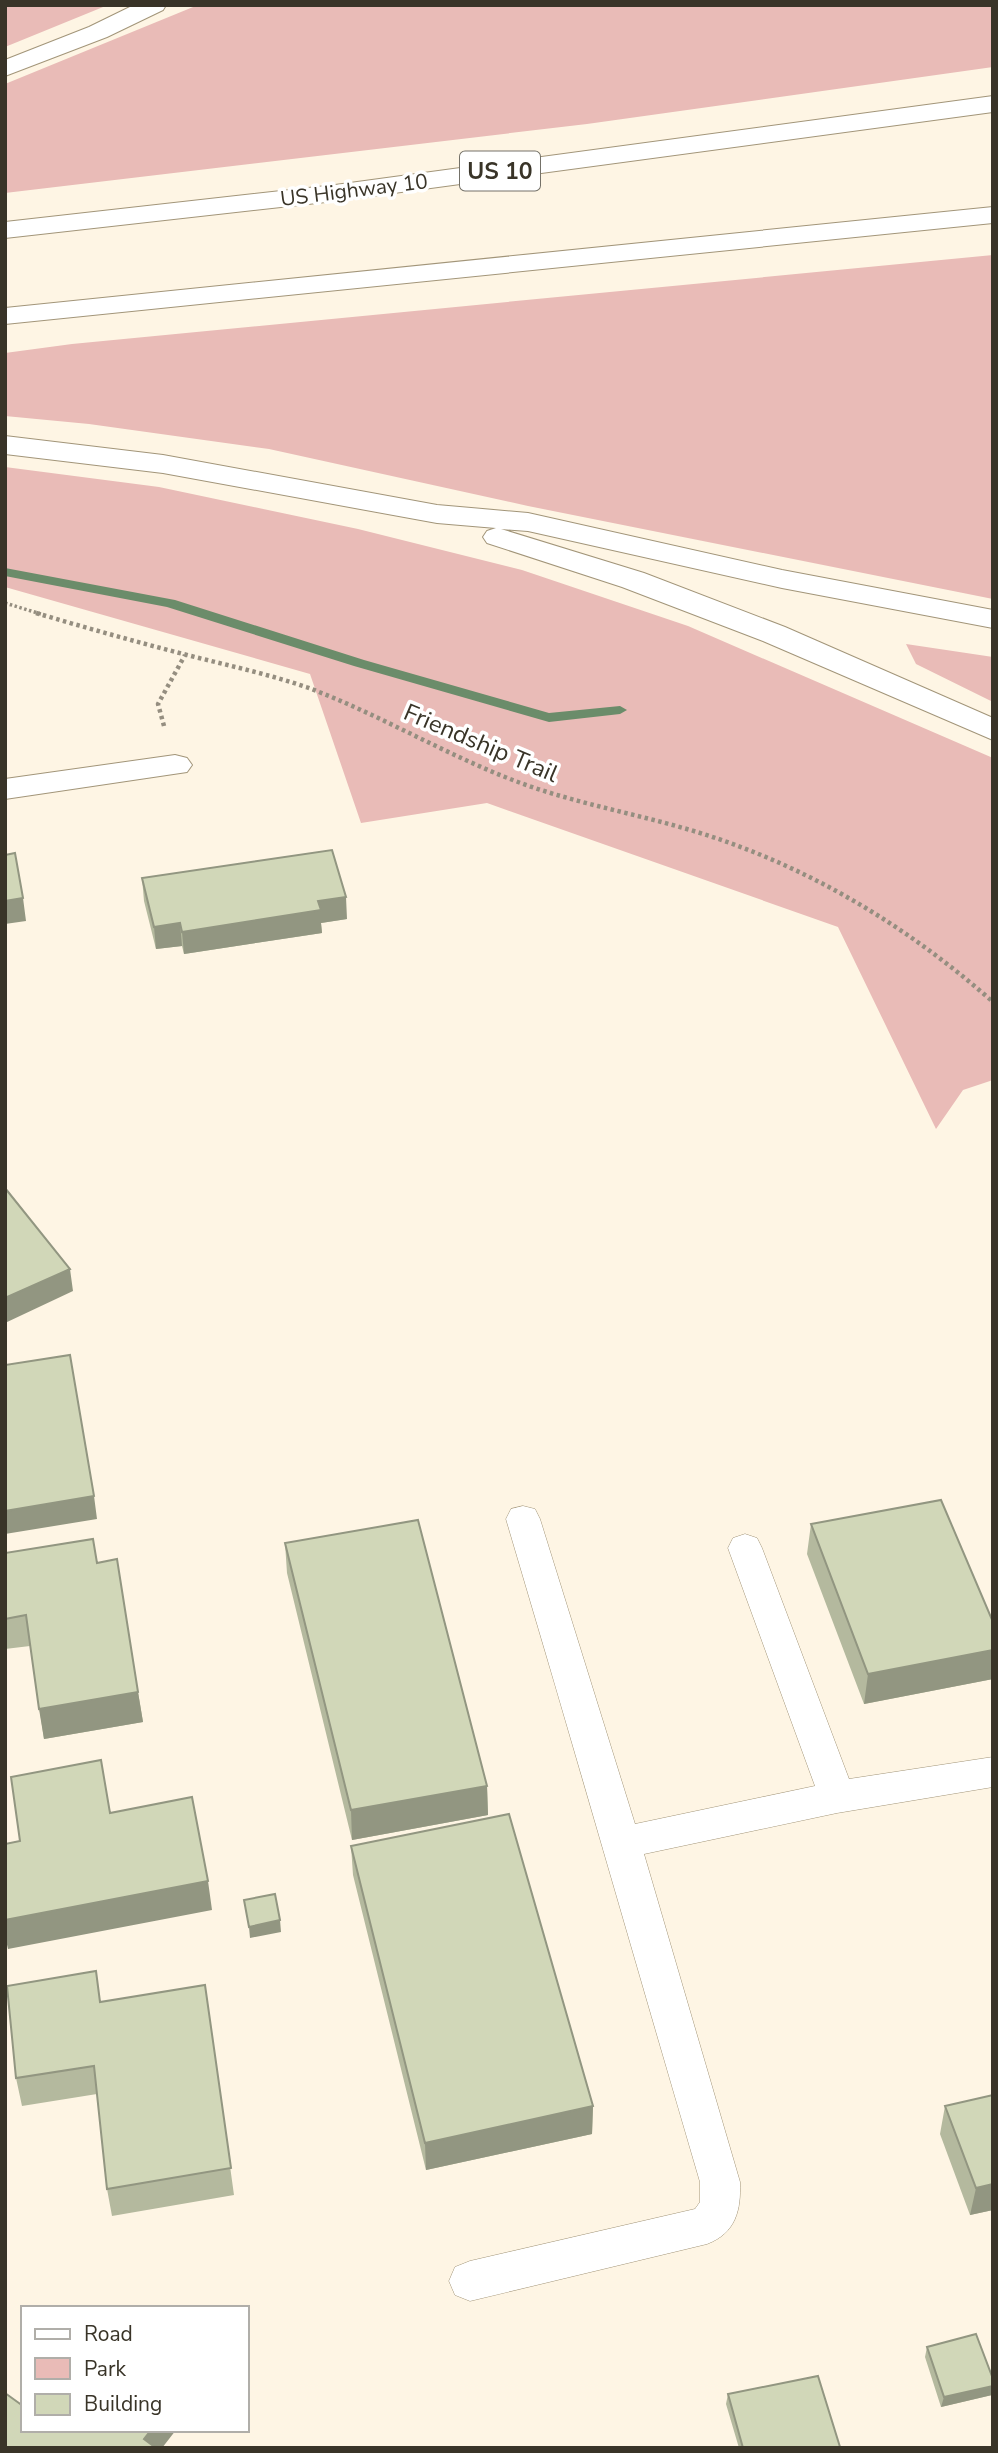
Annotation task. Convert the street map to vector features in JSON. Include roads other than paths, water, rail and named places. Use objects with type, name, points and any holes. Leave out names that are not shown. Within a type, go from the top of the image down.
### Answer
[{"type":"main road","points":[[5,69],[98,32],[154,5]]},
{"type":"main road","name":"US Highway 10","points":[[5,230],[348,191],[993,104]]},
{"type":"main road","points":[[5,316],[993,215]]},
{"type":"main road","points":[[5,445],[163,464],[437,514],[528,522],[782,579],[993,620]]},
{"type":"main road","points":[[437,514],[514,544],[633,580],[774,634],[993,730]]},
{"type":"main road","points":[[5,789],[175,765]]},
{"type":"lane","points":[[470,2281],[707,2225],[720,2208],[720,2182],[636,1900],[622,1843],[523,1519]]},
{"type":"lane","points":[[745,1548],[837,1797]]},
{"type":"lane","points":[[622,1843],[837,1797],[993,1772]]},
{"type":"waterway","points":[[5,572],[170,603],[359,663],[549,718],[620,710]]}]
